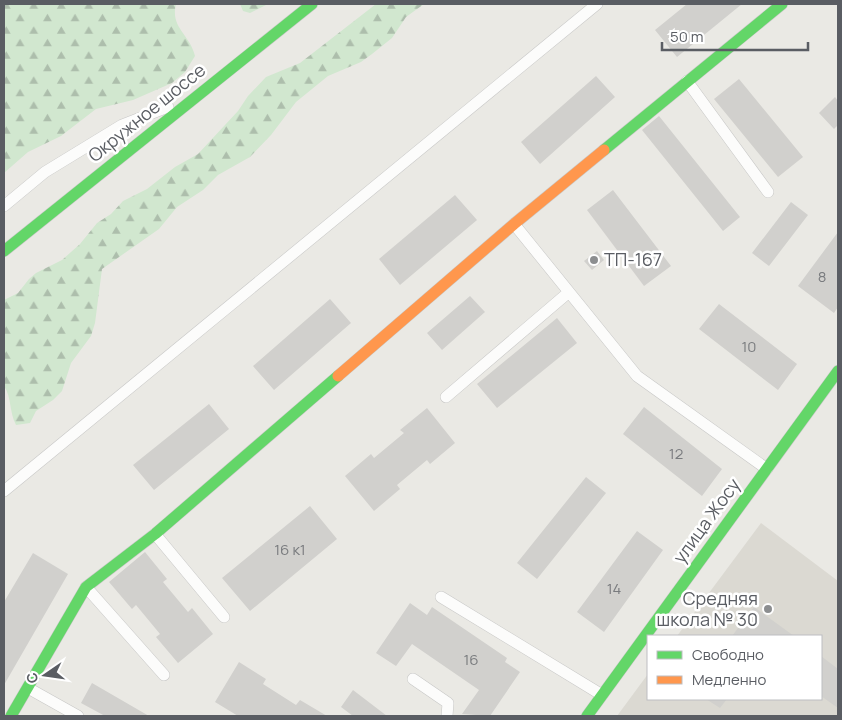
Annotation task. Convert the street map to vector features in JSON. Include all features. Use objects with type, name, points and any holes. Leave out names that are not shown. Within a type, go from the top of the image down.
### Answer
[{"type":"street","name":"Окружное шоссе","points":[[4,250],[312,4]]},
{"type":"street","points":[[11,716],[86,587],[155,534],[514,224],[782,4]]},
{"type":"street","name":"улица Жосу","points":[[587,716],[838,372]]},
{"type":"lane","points":[[4,491],[598,4]]},
{"type":"lane","points":[[687,81],[768,192]]},
{"type":"lane","points":[[4,206],[46,172],[122,125],[194,97]]},
{"type":"lane","points":[[514,224],[637,376],[767,469]]},
{"type":"lane","points":[[446,397],[569,292]]},
{"type":"lane","points":[[155,534],[224,617]]},
{"type":"lane","points":[[86,587],[164,676]]},
{"type":"lane","points":[[441,597],[603,695]]},
{"type":"lane","points":[[413,678],[448,703],[447,716]]},
{"type":"lane","points":[[28,688],[78,716]]},
{"type":"shaded area","name":"Средняя школа № 30","points":[[761,523],[838,581],[838,716],[617,716],[647,675],[647,700],[822,700],[822,635],[678,635]]},
{"type":"green space","points":[[4,4],[176,4],[175,12],[178,25],[193,48],[195,56],[185,72],[172,83],[133,100],[96,109],[61,136],[28,152],[4,173]]},
{"type":"green space","points":[[240,4],[268,4],[250,13],[243,11]]},
{"type":"green space","points":[[376,4],[424,4],[406,17],[392,38],[372,54],[361,62],[328,76],[296,102],[271,135],[250,157],[218,175],[203,190],[177,207],[159,229],[102,269],[95,323],[91,336],[71,363],[62,391],[53,400],[36,411],[30,423],[16,425],[4,386],[4,300],[18,293],[36,273],[62,260],[80,244],[97,223],[111,214],[123,201],[147,189],[175,167],[198,154],[238,111],[248,96],[266,77],[300,63]]},
{"type":"building","points":[[687,4],[742,4],[677,57],[655,30]]},
{"type":"building","points":[[596,76],[615,97],[540,164],[521,142]]},
{"type":"building","points":[[739,79],[803,157],[778,177],[714,99]]},
{"type":"building","points":[[835,97],[838,101],[838,125],[834,129],[819,113]]},
{"type":"building","points":[[659,116],[740,217],[723,231],[642,130]]},
{"type":"building","points":[[613,190],[671,266],[644,286],[587,210]]},
{"type":"building","points":[[455,195],[477,220],[400,285],[379,259]]},
{"type":"building","points":[[791,202],[808,215],[769,266],[752,253]]},
{"type":"building","points":[[838,232],[838,307],[834,313],[798,286]]},
{"type":"building","name":"ТП-167","points":[[597,251],[604,260],[592,270],[584,261]]},
{"type":"building","points":[[470,296],[485,312],[442,350],[427,333]]},
{"type":"building","points":[[330,299],[351,323],[274,390],[253,366]]},
{"type":"building","points":[[719,304],[797,364],[778,390],[699,329]]},
{"type":"building","points":[[557,318],[577,343],[497,408],[477,384]]},
{"type":"building","points":[[209,404],[229,429],[154,490],[133,465]]},
{"type":"building","points":[[644,407],[722,469],[702,496],[623,434]]},
{"type":"building","points":[[427,408],[455,443],[430,464],[427,460],[397,485],[400,489],[374,511],[345,476],[371,454],[374,458],[404,433],[400,430]]},
{"type":"building","points":[[586,477],[606,493],[537,579],[517,563]]},
{"type":"building","points":[[310,506],[337,539],[250,611],[222,578]]},
{"type":"building","points":[[637,531],[663,550],[604,632],[577,612]]},
{"type":"building","points":[[145,552],[167,579],[163,582],[188,612],[192,608],[213,634],[178,663],[156,637],[160,634],[136,605],[132,609],[109,582]]},
{"type":"building","points":[[33,553],[68,574],[4,685],[4,602]]},
{"type":"building","points":[[410,603],[427,615],[432,607],[507,658],[505,662],[520,672],[490,716],[462,714],[479,690],[412,644],[396,666],[376,653]]},
{"type":"building","points":[[754,607],[793,635],[733,635]]},
{"type":"building","points":[[822,657],[838,669],[838,708],[822,697]]},
{"type":"building","points":[[239,662],[266,679],[263,684],[296,705],[300,700],[327,716],[238,716],[215,702]]},
{"type":"building","points":[[92,683],[149,716],[105,716],[81,703]]},
{"type":"building","points":[[353,690],[387,716],[353,716],[341,707]]},
{"type":"building","points":[[708,700],[726,700],[720,708]]},
{"type":"traffic: fast","points":[[4,251],[312,4]]},
{"type":"traffic: fast","points":[[604,150],[782,4]]},
{"type":"traffic: fast","points":[[587,716],[838,371]]},
{"type":"traffic: fast","points":[[11,716],[86,587],[155,534],[338,376]]},
{"type":"traffic: slow","points":[[338,376],[514,224],[604,150]]},
{"type":"place","name":"ТП-167","points":[[594,260]]},
{"type":"place","name":"Средняя школа № 30","points":[[768,609]]}]
